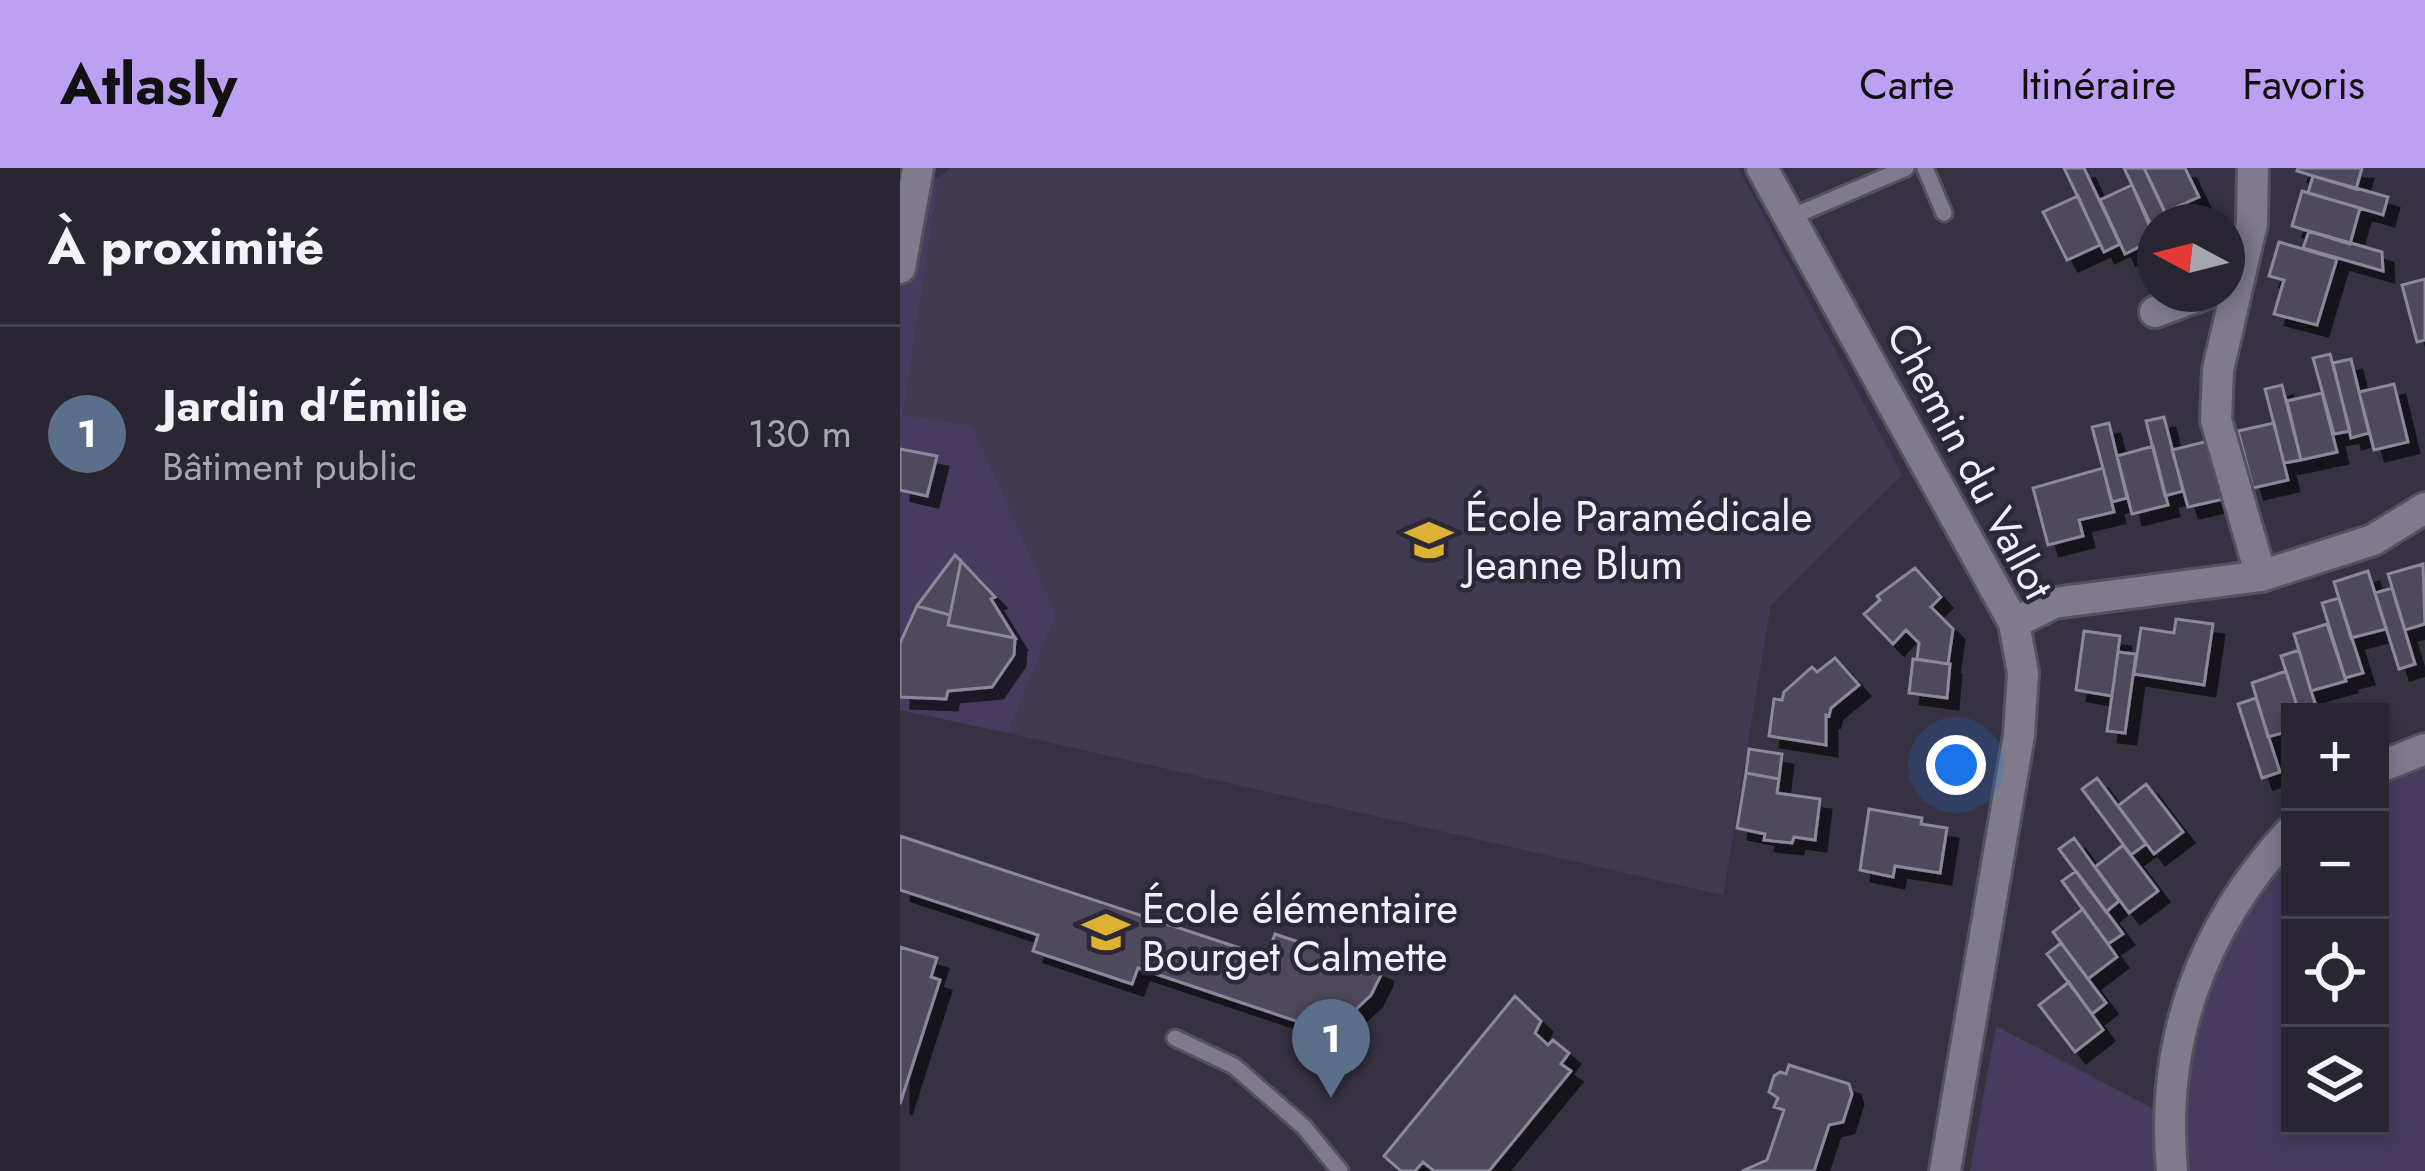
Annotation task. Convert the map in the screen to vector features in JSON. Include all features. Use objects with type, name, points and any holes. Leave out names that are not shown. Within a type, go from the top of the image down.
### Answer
[{"type":"street","points":[[900,268],[918,168]]},
{"type":"street","name":"Chemin du Vallot","points":[[1762,168],[2014,623],[2023,673],[2019,735],[1945,1171]]},
{"type":"street","points":[[2245,242],[2252,223],[2253,168]]},
{"type":"street","points":[[2223,312],[2216,420],[2261,576]]},
{"type":"street","points":[[2014,623],[2054,603],[2261,576],[2373,540],[2425,508]]},
{"type":"street","points":[[2389,763],[2425,749]]},
{"type":"street","points":[[2172,1171],[2170,1117],[2185,1010],[2222,922],[2249,877],[2281,842]]},
{"type":"lane","points":[[1789,218],[1906,168]]},
{"type":"lane","points":[[1925,168],[1944,213]]},
{"type":"lane","points":[[1175,1038],[1234,1066],[1304,1127],[1340,1171]]},
{"type":"shaded area","name":"École Paramédicale Jeanne Blum","points":[[951,168],[1738,168],[1902,475],[1771,605],[1723,895],[1008,733],[1056,615],[903,415],[939,177]]},
{"type":"shaded area","points":[[939,177],[903,415],[972,426],[1056,615],[1008,733],[900,710],[900,195]]},
{"type":"shaded area","points":[[2425,766],[2425,1171],[2183,1171],[2184,1087],[2197,1024],[2234,933],[2281,865],[2281,1135],[2389,1135],[2389,780]]},
{"type":"shaded area","points":[[1996,1026],[2154,1109],[2161,1171],[1970,1171]]},
{"type":"building","points":[[2064,168],[2084,168],[2120,244],[2104,252]]},
{"type":"building","points":[[2124,168],[2144,168],[2161,204],[2141,204]]},
{"type":"building","points":[[2144,168],[2185,168],[2199,197],[2183,204],[2161,204]]},
{"type":"building","points":[[2298,168],[2362,168],[2356,189]]},
{"type":"building","points":[[2313,176],[2388,197],[2383,215],[2308,193]]},
{"type":"building","points":[[2132,185],[2140,204],[2137,248],[2125,254],[2100,200]]},
{"type":"building","points":[[2302,191],[2360,208],[2350,244],[2292,226]]},
{"type":"building","points":[[2078,196],[2100,245],[2067,260],[2043,212]]},
{"type":"building","points":[[2309,231],[2382,252],[2383,271],[2303,248]]},
{"type":"building","points":[[2279,242],[2337,259],[2317,325],[2274,314],[2284,280],[2269,276]]},
{"type":"building","points":[[2425,279],[2425,340],[2417,342],[2402,285]]},
{"type":"building","points":[[2330,354],[2350,431],[2334,434],[2313,358]]},
{"type":"building","points":[[2351,359],[2369,433],[2351,438],[2333,363]]},
{"type":"building","points":[[2394,384],[2408,442],[2374,450],[2359,392]]},
{"type":"building","points":[[2282,385],[2301,460],[2284,463],[2265,389]]},
{"type":"building","points":[[2322,393],[2337,452],[2301,460],[2287,401]]},
{"type":"building","points":[[2164,417],[2183,491],[2165,496],[2146,421]]},
{"type":"building","points":[[2109,423],[2127,498],[2112,502],[2092,427]]},
{"type":"building","points":[[2274,423],[2288,480],[2253,488],[2238,431]]},
{"type":"building","points":[[2208,441],[2224,499],[2188,507],[2172,450]]},
{"type":"building","points":[[2153,446],[2168,505],[2132,514],[2117,456]]},
{"type":"building","points":[[900,449],[937,456],[927,496],[900,490]]},
{"type":"building","points":[[2103,468],[2114,512],[2079,520],[2083,536],[2048,545],[2033,488]]},
{"type":"building","points":[[955,555],[961,561],[950,615],[917,606]]},
{"type":"building","points":[[961,561],[995,597],[991,599],[1015,638],[948,625]]},
{"type":"building","points":[[2423,564],[2425,624],[2405,630],[2388,574]]},
{"type":"building","points":[[1915,568],[1941,597],[1931,607],[1953,629],[1948,664],[1917,659],[1919,643],[1906,630],[1893,644],[1864,614],[1880,600],[1877,596]]},
{"type":"building","points":[[2368,571],[2386,629],[2351,638],[2334,582]]},
{"type":"building","points":[[2392,588],[2415,664],[2399,669],[2375,593]]},
{"type":"building","points":[[2339,598],[2363,673],[2345,678],[2322,603]]},
{"type":"building","points":[[917,606],[950,615],[948,625],[1015,638],[1014,655],[992,687],[948,691],[946,699],[900,697],[900,643]]},
{"type":"building","points":[[2176,619],[2213,624],[2204,685],[2134,674],[2141,628],[2174,633]]},
{"type":"building","points":[[2327,624],[2346,681],[2311,691],[2294,634]]},
{"type":"building","points":[[2084,631],[2120,636],[2112,696],[2076,690]]},
{"type":"building","points":[[2299,650],[2315,703],[2296,703],[2281,656]]},
{"type":"building","points":[[2118,652],[2136,654],[2125,733],[2107,731]]},
{"type":"building","points":[[1835,658],[1859,685],[1826,715],[1826,745],[1769,736],[1774,699],[1782,700],[1784,692],[1812,667],[1817,672]]},
{"type":"building","points":[[1913,659],[1950,664],[1947,698],[1909,693]]},
{"type":"building","points":[[2286,671],[2296,703],[2281,703],[2281,733],[2268,737],[2252,683]]},
{"type":"building","points":[[2256,698],[2280,772],[2262,778],[2238,704]]},
{"type":"building","points":[[1749,749],[1782,754],[1779,779],[1746,773]]},
{"type":"building","points":[[1746,773],[1779,779],[1777,793],[1820,799],[1815,840],[1764,840],[1765,834],[1737,828]]},
{"type":"building","points":[[2097,778],[2146,844],[2131,855],[2082,789]]},
{"type":"building","points":[[2146,784],[2183,832],[2154,854],[2118,806]]},
{"type":"building","points":[[1869,809],[1922,818],[1921,824],[1947,828],[1940,873],[1895,866],[1893,877],[1860,870]]},
{"type":"building","points":[[900,836],[1267,957],[1275,934],[1381,970],[1381,975],[1371,995],[1351,1014],[1315,1024],[1138,968],[1132,984],[1033,951],[1038,935],[900,890]]},
{"type":"building","points":[[2074,838],[2119,901],[2106,912],[2059,849]]},
{"type":"building","points":[[2123,845],[2158,891],[2129,913],[2095,867]]},
{"type":"building","points":[[2076,871],[2123,934],[2108,944],[2062,881]]},
{"type":"building","points":[[2083,909],[2117,957],[2088,979],[2053,932]]},
{"type":"building","points":[[2061,943],[2106,1003],[2092,1014],[2047,954]]},
{"type":"building","points":[[900,947],[937,958],[931,977],[940,980],[900,1104]]},
{"type":"building","points":[[2069,982],[2103,1030],[2075,1052],[2039,1005]]},
{"type":"building","points":[[1515,996],[1541,1021],[1535,1033],[1548,1045],[1553,1040],[1569,1053],[1561,1064],[1571,1071],[1489,1171],[1434,1171],[1423,1162],[1415,1171],[1401,1171],[1384,1156]]},
{"type":"building","points":[[1789,1065],[1849,1084],[1852,1094],[1843,1122],[1829,1125],[1814,1171],[1742,1171],[1767,1160],[1784,1110],[1774,1107],[1778,1098],[1769,1092],[1774,1076],[1786,1074]]},
{"type":"place","name":"École Paramédicale Jeanne Blum","points":[[1429,540]]},
{"type":"place","name":"École élémentaire Bourget Calmette","points":[[1106,932]]},
{"type":"place","name":"Jardin d'Émilie","points":[[1331,1098]]}]
